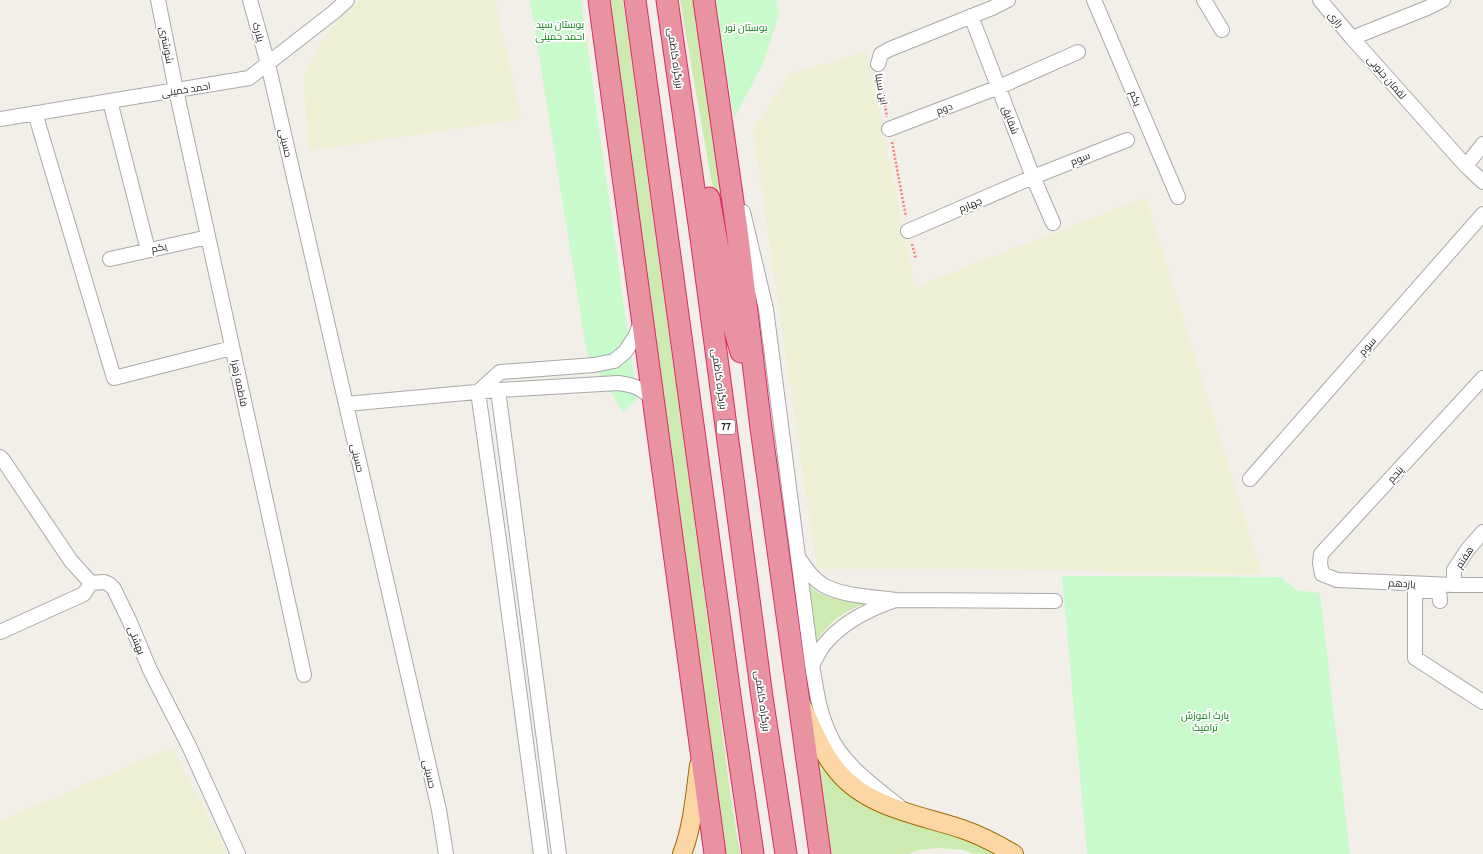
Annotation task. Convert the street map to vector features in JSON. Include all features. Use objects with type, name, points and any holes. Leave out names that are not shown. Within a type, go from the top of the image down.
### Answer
[{"type":"highway","points":[[599,0],[715,854]]},
{"type":"highway","points":[[634,0],[753,854]]},
{"type":"highway","name":"بزرگراه کاظمی","points":[[667,0],[762,697],[786,854]]},
{"type":"highway","points":[[704,0],[737,230],[761,428],[820,854]]},
{"type":"highway","points":[[685,129],[708,196],[730,310],[761,428]]},
{"type":"main road","points":[[798,698],[823,750],[838,772],[850,784],[870,797],[907,812],[987,838],[1014,854]]},
{"type":"main road","points":[[682,854],[690,829],[701,750]]},
{"type":"street","name":"شوشتری","points":[[158,0],[176,90]]},
{"type":"street","name":"پلارک","points":[[250,0],[268,64]]},
{"type":"street","name":"احمد خمینی","points":[[0,119],[249,78],[268,64],[331,6],[347,0]]},
{"type":"street","name":"ابن سینا","points":[[878,64],[881,54],[890,49],[1008,0]]},
{"type":"street","name":"یکم","points":[[1094,0],[1178,197]]},
{"type":"street","points":[[1204,0],[1222,30]]},
{"type":"street","name":"رازی","points":[[1320,0],[1352,38]]},
{"type":"street","points":[[1352,38],[1425,4],[1443,0]]},
{"type":"street","name":"شقایق","points":[[971,16],[1033,177],[1053,223]]},
{"type":"street","name":"لقمان جنوبی","points":[[1352,38],[1466,166],[1483,182]]},
{"type":"street","points":[[999,87],[1078,52]]},
{"type":"street","name":"حسینی","points":[[268,64],[437,803],[446,854]]},
{"type":"street","name":"دوم","points":[[889,129],[999,87]]},
{"type":"street","name":"فاطمه زهرا","points":[[176,90],[304,675]]},
{"type":"street","points":[[110,101],[148,250]]},
{"type":"street","points":[[35,113],[114,378],[232,348]]},
{"type":"street","points":[[721,119],[766,308],[812,665],[820,706],[829,734],[846,760],[907,812]]},
{"type":"street","name":"سوم","points":[[1033,177],[1127,140]]},
{"type":"street","points":[[1466,166],[1483,144]]},
{"type":"street","name":"چهارم","points":[[908,231],[1033,177]]},
{"type":"street","name":"سوم","points":[[1250,479],[1483,214]]},
{"type":"street","name":"یکم","points":[[110,258],[208,237]]},
{"type":"street","points":[[478,392],[500,372],[594,365],[614,362],[625,352],[635,337],[642,318]]},
{"type":"street","name":"پنجم","points":[[1322,574],[1320,564],[1321,554],[1483,378]]},
{"type":"street","points":[[346,404],[498,390],[618,383],[632,384],[642,389],[654,400]]},
{"type":"street","points":[[498,390],[559,854]]},
{"type":"street","points":[[478,392],[541,854]]},
{"type":"street","points":[[0,457],[71,560],[91,583],[84,594],[0,632]]},
{"type":"street","name":"هفتم","points":[[1454,585],[1454,570],[1468,549],[1483,532]]},
{"type":"street","points":[[799,560],[812,576],[824,585],[840,591],[856,594],[896,600],[1055,601]]},
{"type":"street","name":"یازدهم","points":[[1322,574],[1337,580],[1483,585]]},
{"type":"street","name":"بهشتی","points":[[91,583],[104,582],[109,584],[114,589],[150,670],[189,746],[238,854]]},
{"type":"street","points":[[1440,601],[1439,591],[1415,591],[1415,658],[1483,702]]},
{"type":"street","points":[[812,665],[822,646],[836,632],[855,618],[896,600]]},
{"type":"path","name":"ابن سینا","points":[[878,64],[908,231],[916,259]]},
{"type":"green space","points":[[359,0],[495,0],[522,119],[308,151],[304,73],[333,23]]},
{"type":"green space","name":"بوستان سید احمد خمینی","points":[[530,0],[581,0],[637,399],[623,412],[587,354]]},
{"type":"green space","points":[[607,0],[623,0],[690,486],[729,784],[740,854],[723,854]]},
{"type":"green space","points":[[680,0],[695,0],[726,231],[727,251],[719,225]]},
{"type":"green space","name":"بوستان نور","points":[[712,0],[776,0],[779,15],[763,64],[734,118]]},
{"type":"green space","points":[[867,51],[915,287],[1146,197],[1262,574],[982,569],[817,569],[753,130],[790,74]]},
{"type":"green space","name":"پارک آموزش ترافیک","points":[[1062,576],[1281,577],[1296,590],[1320,593],[1350,854],[1087,854]]},
{"type":"green space","points":[[807,584],[820,594],[828,597],[845,601],[871,602],[853,608],[831,623],[814,645]]},
{"type":"green space","points":[[173,747],[227,854],[0,854],[0,821]]},
{"type":"green space","points":[[815,747],[830,778],[853,797],[872,809],[893,818],[977,842],[1001,854],[975,854],[964,850],[939,848],[919,850],[908,854],[829,854]]}]
